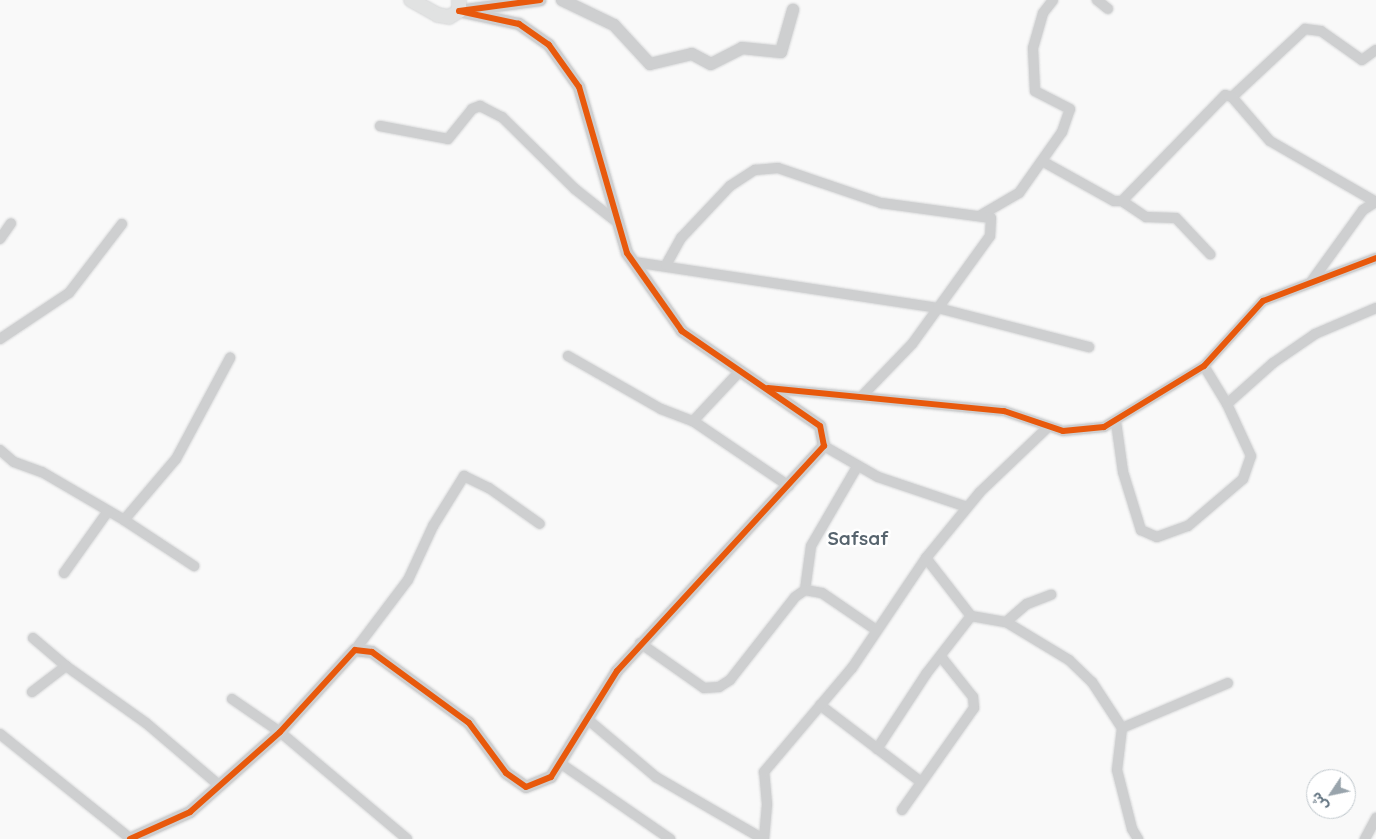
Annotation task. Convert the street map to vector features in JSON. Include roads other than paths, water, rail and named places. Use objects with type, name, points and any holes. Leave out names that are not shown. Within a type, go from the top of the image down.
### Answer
[{"type":"main road","points":[[411,0],[438,16],[449,17],[459,6]]},
{"type":"street","points":[[459,6],[540,0]]},
{"type":"street","points":[[562,0],[614,26],[650,64],[692,54],[711,64],[742,48],[781,52],[793,10]]},
{"type":"street","points":[[981,215],[1019,193],[1062,132],[1070,109],[1035,91],[1033,48],[1042,13],[1053,0]]},
{"type":"street","points":[[1097,0],[1108,10]]},
{"type":"street","points":[[459,6],[519,24],[549,45],[579,87],[618,223],[634,262],[682,331],[820,426],[824,446],[857,467],[967,507]]},
{"type":"street","points":[[1232,97],[1305,29],[1321,31],[1362,60],[1376,50]]},
{"type":"street","points":[[1122,201],[1225,96],[1232,97],[1270,141],[1376,202],[1363,210],[1309,284]]},
{"type":"street","points":[[380,126],[448,139],[472,109],[480,106],[502,117],[575,189],[618,223]]},
{"type":"street","points":[[1042,161],[1114,201],[1122,201],[1146,217],[1176,218],[1210,254]]},
{"type":"street","points":[[666,265],[680,238],[730,186],[756,170],[778,168],[881,202],[981,215],[991,218],[994,224],[990,236],[912,344],[862,396]]},
{"type":"street","points":[[0,239],[11,223]]},
{"type":"street","points":[[0,339],[69,293],[122,224]]},
{"type":"street","points":[[766,388],[1004,411],[1063,431],[1104,427],[1116,422],[1130,408],[1204,366],[1263,301],[1376,258]]},
{"type":"street","points":[[634,262],[666,265],[938,308],[1089,347]]},
{"type":"street","points":[[1227,404],[1274,363],[1316,334],[1376,308]]},
{"type":"street","points":[[568,356],[662,410],[693,421],[789,486]]},
{"type":"street","points":[[124,520],[176,459],[230,358]]},
{"type":"street","points":[[1116,422],[1123,472],[1141,530],[1157,538],[1188,526],[1242,479],[1251,456],[1227,404],[1204,366]]},
{"type":"street","points":[[693,421],[740,370]]},
{"type":"street","points":[[586,718],[656,777],[763,839],[767,804],[764,772],[852,668],[926,558],[967,507],[1048,427]]},
{"type":"street","points":[[355,650],[372,652],[469,722],[506,773],[526,787],[551,777],[586,718],[640,643],[789,486],[824,446]]},
{"type":"street","points":[[0,450],[14,462],[42,472],[124,520],[194,566]]},
{"type":"street","points":[[805,590],[811,546],[857,467]]},
{"type":"street","points":[[0,734],[131,839],[190,812],[280,732],[355,650],[408,580],[433,526],[464,476],[489,488],[540,524]]},
{"type":"street","points":[[64,573],[108,511]]},
{"type":"street","points":[[926,558],[971,616],[1006,622],[1069,660],[1092,682],[1122,728],[1117,770],[1132,829],[1138,839]]},
{"type":"street","points":[[640,643],[704,688],[719,687],[730,680],[795,597],[805,590],[822,593],[876,630]]},
{"type":"street","points":[[1006,622],[1027,604],[1051,595]]},
{"type":"street","points":[[877,749],[926,674],[942,658],[971,616]]},
{"type":"street","points":[[33,638],[66,666],[146,723],[220,786]]},
{"type":"street","points":[[902,810],[974,708],[973,697],[942,658]]},
{"type":"street","points":[[32,692],[66,666]]},
{"type":"street","points":[[1122,728],[1228,682]]},
{"type":"street","points":[[232,699],[280,732],[407,839]]},
{"type":"street","points":[[820,705],[922,782]]},
{"type":"street","points":[[560,763],[670,839]]},
{"type":"street","points":[[1364,839],[1376,818]]},
{"type":"district","name":"Safsaf","points":[[858,539]]}]
